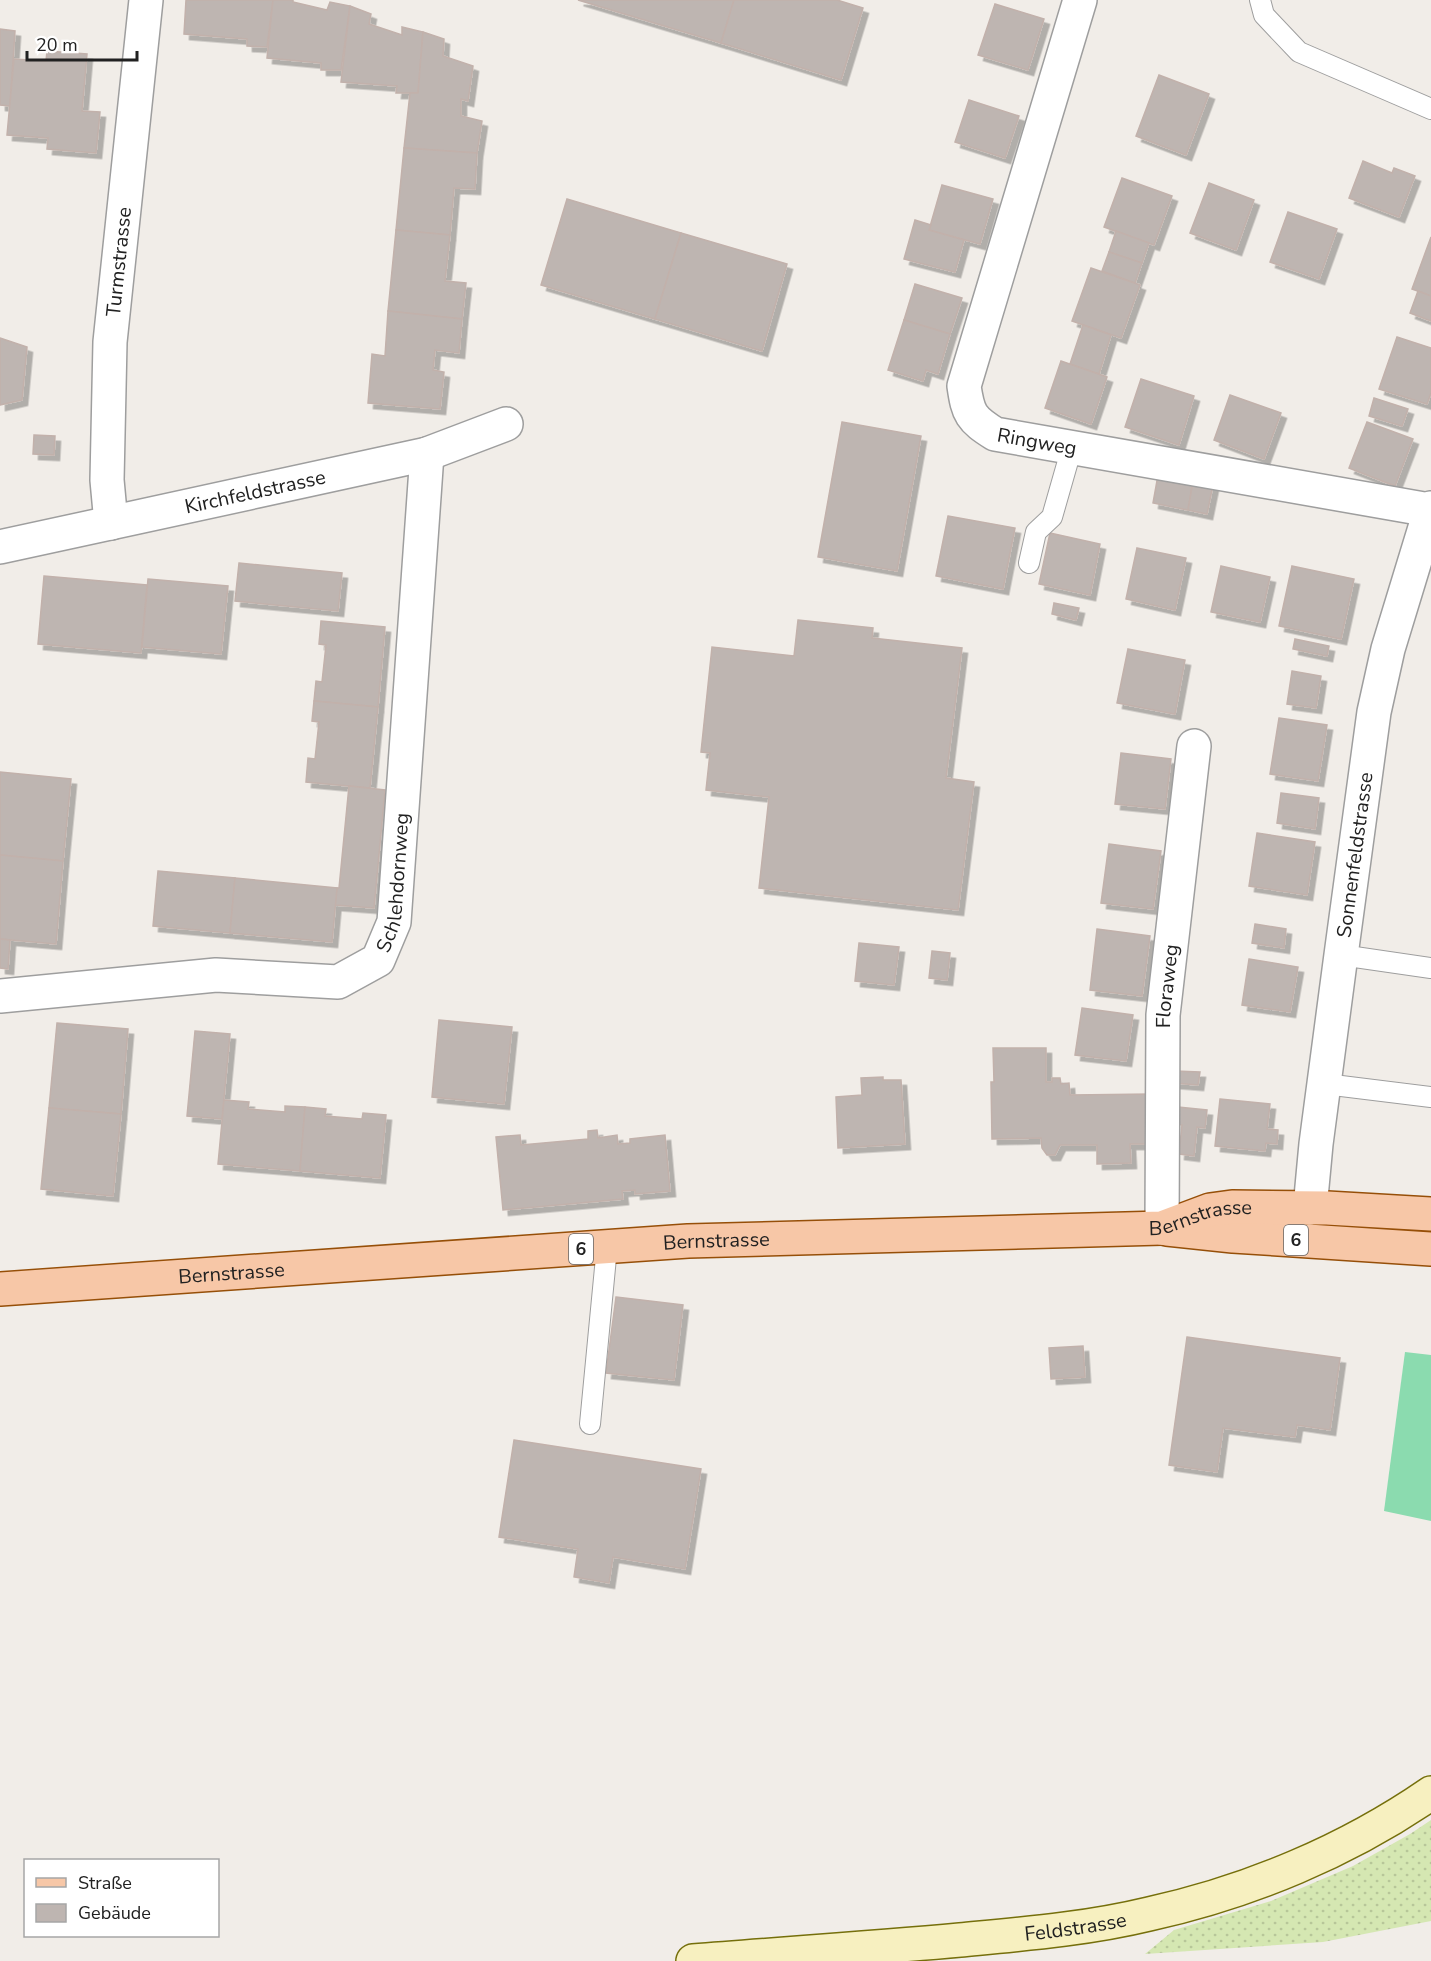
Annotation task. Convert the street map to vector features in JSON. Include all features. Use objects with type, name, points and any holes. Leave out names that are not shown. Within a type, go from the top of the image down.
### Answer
[{"type":"main road","name":"Bernstrasse","points":[[0,1289],[688,1241],[1162,1228],[1210,1210],[1232,1207],[1431,1214]]},
{"type":"main road","name":"6","points":[[1162,1228],[1233,1236],[1431,1250]]},
{"type":"main road","name":"Feldstrasse","points":[[693,1961],[1017,1935],[1088,1926],[1149,1914],[1251,1884],[1306,1862],[1360,1837],[1431,1793]]},
{"type":"street","name":"Turmstrasse","points":[[111,523],[107,480],[110,342],[146,0]]},
{"type":"street","name":"Ringweg","points":[[1080,0],[964,386],[967,407],[978,423],[995,434],[1431,509]]},
{"type":"street","name":"Kirchfeldstrasse","points":[[0,547],[427,454],[506,424]]},
{"type":"street","name":"Schlehdornweg","points":[[0,996],[216,975],[338,982],[378,960],[394,922],[427,454]]},
{"type":"street","name":"Sonnenfeldstrasse","points":[[1310,1208],[1341,955],[1379,684],[1431,509]]},
{"type":"street","name":"Floraweg","points":[[1162,1228],[1163,1015],[1194,746]]},
{"type":"lane","points":[[1260,0],[1264,15],[1299,52],[1431,110]]},
{"type":"lane","points":[[1029,563],[1036,531],[1052,517],[1072,447]]},
{"type":"lane","points":[[1341,955],[1431,968]]},
{"type":"lane","points":[[1325,1084],[1431,1096]]},
{"type":"lane","points":[[590,1424],[607,1247]]},
{"type":"green space","points":[[1405,1352],[1431,1355],[1431,1521],[1384,1511]]},
{"type":"green space","points":[[1431,1820],[1431,1921],[1323,1942],[1145,1954],[1174,1930],[1271,1901],[1353,1866]]},
{"type":"building","points":[[186,0],[273,0],[267,47],[247,46],[247,39],[184,34]]},
{"type":"building","points":[[273,0],[293,0],[293,2],[327,10],[330,2],[350,6],[341,70],[321,70],[321,63],[267,58]]},
{"type":"building","points":[[578,0],[734,0],[721,43]]},
{"type":"building","points":[[734,0],[837,0],[863,8],[841,80],[721,43]]},
{"type":"building","points":[[995,4],[1044,19],[1028,70],[978,55]]},
{"type":"building","points":[[350,6],[371,14],[369,24],[402,35],[402,27],[423,32],[418,93],[396,93],[397,86],[341,82]]},
{"type":"building","points":[[0,29],[15,31],[10,106],[0,105]]},
{"type":"building","points":[[423,32],[444,39],[443,56],[473,66],[468,101],[461,99],[461,116],[482,121],[477,153],[404,148],[410,93],[418,93]]},
{"type":"building","points":[[47,51],[87,54],[82,111],[100,112],[96,153],[47,149],[48,138],[7,135],[14,59],[46,61]]},
{"type":"building","points":[[1159,75],[1209,94],[1186,155],[1136,136]]},
{"type":"building","points":[[969,100],[1019,116],[1005,158],[955,142]]},
{"type":"building","points":[[404,148],[477,153],[475,189],[454,188],[450,235],[396,230]]},
{"type":"building","points":[[1363,161],[1392,173],[1394,168],[1415,176],[1399,217],[1349,198]]},
{"type":"building","points":[[1122,178],[1172,196],[1154,245],[1104,227]]},
{"type":"building","points":[[1209,183],[1254,200],[1236,250],[1190,233]]},
{"type":"building","points":[[942,185],[993,199],[980,244],[929,230]]},
{"type":"building","points":[[567,199],[681,233],[655,319],[541,285]]},
{"type":"building","points":[[1288,212],[1337,229],[1319,279],[1270,262]]},
{"type":"building","points":[[915,220],[931,225],[929,230],[964,240],[955,272],[904,259]]},
{"type":"building","points":[[396,230],[450,235],[445,281],[466,283],[462,319],[388,311]]},
{"type":"building","points":[[1116,231],[1149,243],[1142,263],[1109,252]]},
{"type":"building","points":[[681,233],[787,264],[762,351],[655,319]]},
{"type":"building","points":[[1431,237],[1431,296],[1412,289]]},
{"type":"building","points":[[1109,252],[1142,263],[1135,283],[1102,271]]},
{"type":"building","points":[[1091,268],[1140,285],[1121,338],[1072,321]]},
{"type":"building","points":[[915,284],[962,298],[950,334],[904,320]]},
{"type":"building","points":[[1418,291],[1431,296],[1431,321],[1410,313]]},
{"type":"building","points":[[388,311],[462,319],[459,353],[435,350],[433,370],[444,372],[440,409],[368,403],[372,354],[385,356]]},
{"type":"building","points":[[904,320],[950,334],[938,374],[926,370],[923,381],[888,370]]},
{"type":"building","points":[[1083,325],[1111,335],[1099,374],[1070,364]]},
{"type":"building","points":[[1397,337],[1431,348],[1431,393],[1427,404],[1379,389]]},
{"type":"building","points":[[0,338],[27,347],[22,400],[0,405]]},
{"type":"building","points":[[1061,361],[1107,377],[1091,424],[1045,408]]},
{"type":"building","points":[[1141,379],[1194,396],[1179,445],[1125,427]]},
{"type":"building","points":[[1230,395],[1281,413],[1264,459],[1214,440]]},
{"type":"building","points":[[1374,398],[1408,409],[1402,426],[1369,416]]},
{"type":"building","points":[[842,422],[921,436],[897,571],[818,557]]},
{"type":"building","points":[[1367,422],[1413,439],[1395,486],[1349,468]]},
{"type":"building","points":[[34,435],[55,436],[54,455],[33,454]]},
{"type":"building","points":[[1158,475],[1193,481],[1188,510],[1153,503]]},
{"type":"building","points":[[1193,481],[1213,485],[1207,514],[1188,510]]},
{"type":"building","points":[[948,516],[1015,528],[1003,589],[936,576]]},
{"type":"building","points":[[1050,533],[1100,544],[1090,595],[1039,584]]},
{"type":"building","points":[[1137,548],[1186,558],[1175,610],[1126,599]]},
{"type":"building","points":[[239,563],[342,573],[338,611],[235,601]]},
{"type":"building","points":[[1221,566],[1270,577],[1260,622],[1211,612]]},
{"type":"building","points":[[1292,566],[1354,579],[1341,639],[1279,626]]},
{"type":"building","points":[[44,576],[147,585],[141,653],[38,644]]},
{"type":"building","points":[[148,579],[228,586],[221,654],[142,647]]},
{"type":"building","points":[[1054,603],[1079,608],[1076,620],[1052,614]]},
{"type":"building","points":[[798,620],[873,628],[872,638],[962,648],[946,778],[974,782],[958,910],[759,888],[769,797],[706,790],[710,753],[701,752],[712,647],[794,656]]},
{"type":"building","points":[[321,621],[385,627],[378,707],[314,701],[316,681],[322,682],[326,645],[319,644]]},
{"type":"building","points":[[1295,639],[1329,646],[1327,656],[1293,649]]},
{"type":"building","points":[[1128,649],[1185,660],[1175,714],[1117,703]]},
{"type":"building","points":[[1292,671],[1321,676],[1316,708],[1287,704]]},
{"type":"building","points":[[314,701],[378,707],[370,788],[306,782],[308,758],[315,759],[319,722],[312,721]]},
{"type":"building","points":[[1279,718],[1327,725],[1318,781],[1270,774]]},
{"type":"building","points":[[1121,753],[1171,759],[1165,809],[1115,804]]},
{"type":"building","points":[[0,772],[71,779],[63,861],[0,855]]},
{"type":"building","points":[[349,786],[385,790],[374,908],[335,905],[337,888],[339,888]]},
{"type":"building","points":[[1281,793],[1319,798],[1315,829],[1277,823]]},
{"type":"building","points":[[1257,833],[1315,842],[1307,895],[1249,886]]},
{"type":"building","points":[[1109,844],[1161,851],[1153,909],[1101,903]]},
{"type":"building","points":[[0,855],[63,861],[56,944],[0,939]]},
{"type":"building","points":[[158,871],[235,878],[230,933],[153,926]]},
{"type":"building","points":[[235,878],[337,888],[332,942],[230,933]]},
{"type":"building","points":[[1255,924],[1286,929],[1284,948],[1252,943]]},
{"type":"building","points":[[1097,929],[1150,936],[1142,996],[1090,990]]},
{"type":"building","points":[[0,939],[10,940],[8,969],[0,968]]},
{"type":"building","points":[[859,943],[899,947],[894,985],[855,981]]},
{"type":"building","points":[[932,951],[950,953],[947,980],[929,978]]},
{"type":"building","points":[[1249,959],[1298,967],[1290,1012],[1242,1005]]},
{"type":"building","points":[[1082,1008],[1133,1015],[1126,1061],[1075,1055]]},
{"type":"building","points":[[439,1020],[512,1027],[504,1104],[432,1097]]},
{"type":"building","points":[[57,1023],[128,1029],[121,1114],[49,1108]]},
{"type":"building","points":[[195,1031],[230,1034],[222,1119],[187,1116]]},
{"type":"building","points":[[993,1048],[1046,1048],[1046,1082],[1052,1082],[1052,1078],[1060,1078],[1061,1084],[1069,1083],[1070,1095],[1151,1094],[1152,1144],[1130,1144],[1131,1163],[1097,1164],[1097,1145],[1060,1145],[1055,1155],[1047,1155],[1042,1148],[1041,1138],[992,1139]]},
{"type":"building","points":[[1175,1071],[1200,1072],[1198,1085],[1174,1083]]},
{"type":"building","points":[[883,1077],[883,1080],[901,1080],[905,1144],[838,1148],[836,1097],[862,1095],[861,1078]]},
{"type":"building","points":[[1220,1099],[1270,1104],[1267,1129],[1278,1130],[1277,1144],[1266,1143],[1265,1151],[1215,1146]]},
{"type":"building","points":[[224,1100],[249,1102],[248,1109],[285,1112],[285,1106],[305,1107],[300,1171],[218,1164]]},
{"type":"building","points":[[305,1107],[326,1109],[325,1116],[362,1119],[363,1113],[386,1115],[380,1178],[300,1171]]},
{"type":"building","points":[[1178,1107],[1207,1110],[1205,1128],[1197,1127],[1194,1156],[1179,1154],[1182,1125],[1176,1124]]},
{"type":"building","points":[[49,1108],[121,1114],[113,1196],[41,1189]]},
{"type":"building","points":[[597,1130],[598,1138],[617,1135],[618,1144],[630,1143],[630,1139],[665,1135],[670,1191],[635,1194],[635,1190],[622,1191],[623,1199],[503,1210],[496,1137],[520,1135],[521,1145],[588,1139],[588,1131]]},
{"type":"building","points":[[616,1297],[683,1305],[674,1380],[606,1373]]},
{"type":"building","points":[[1187,1337],[1340,1358],[1330,1430],[1297,1425],[1295,1437],[1223,1428],[1217,1472],[1169,1465]]},
{"type":"building","points":[[1083,1346],[1085,1377],[1051,1379],[1049,1348]]},
{"type":"building","points":[[514,1440],[701,1469],[685,1569],[613,1557],[609,1583],[574,1577],[578,1549],[499,1537]]}]
